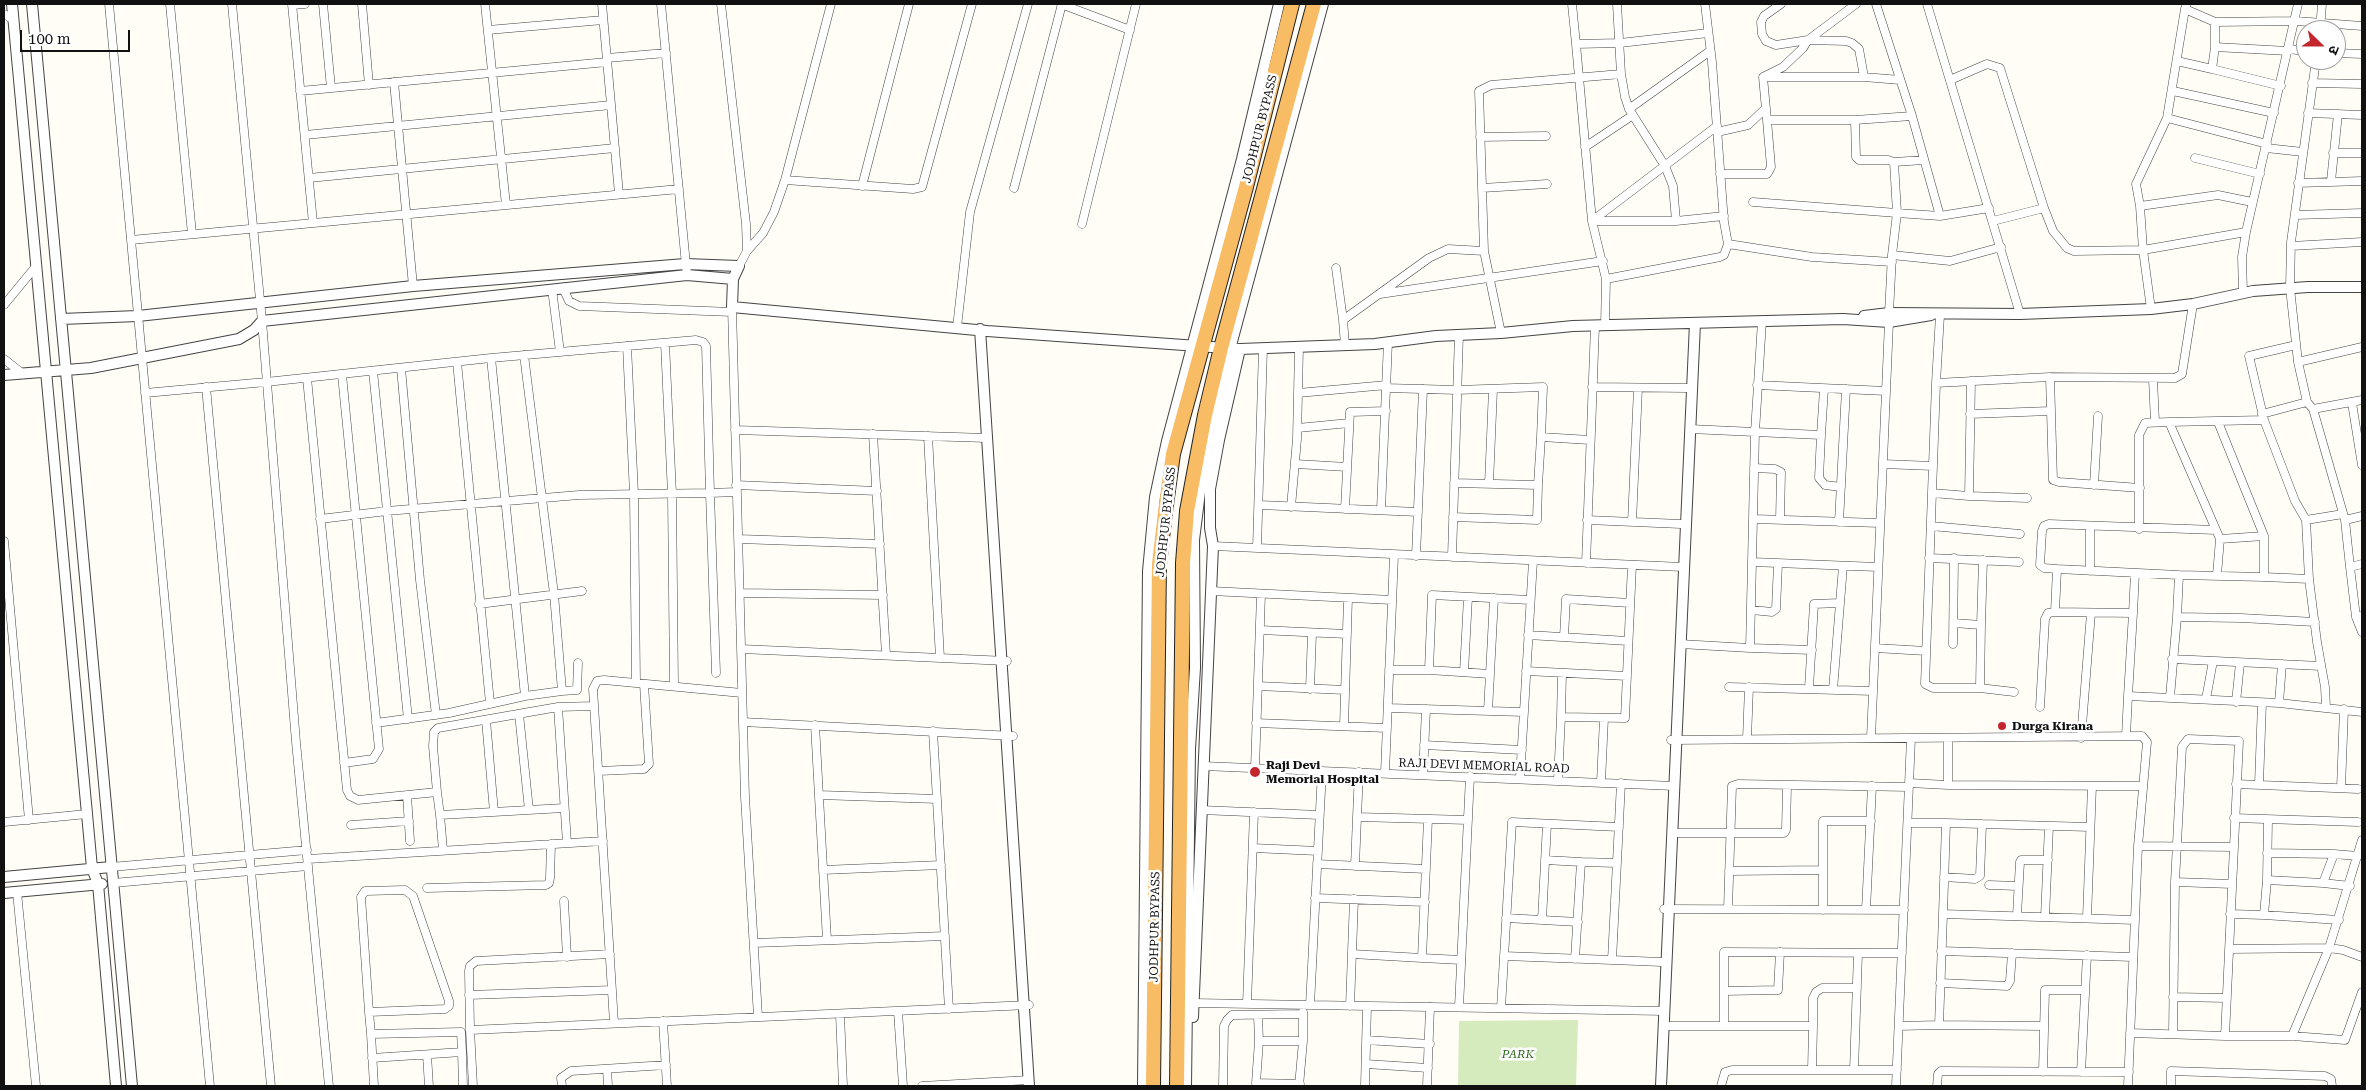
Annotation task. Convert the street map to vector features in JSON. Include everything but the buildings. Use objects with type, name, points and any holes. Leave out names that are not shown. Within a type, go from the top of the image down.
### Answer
[{"type":"highway","name":"JODHPUR BYPASS","points":[[1153,1086],[1159,564],[1173,454],[1196,346],[1246,187],[1292,4]]},
{"type":"highway","points":[[1177,1086],[1184,537],[1191,484],[1231,349],[1314,4]]},
{"type":"street","points":[[12,4],[92,868],[98,884],[116,1086]]},
{"type":"street","points":[[32,4],[132,1086]]},
{"type":"street","points":[[109,4],[210,1086]]},
{"type":"street","points":[[170,4],[192,234]]},
{"type":"street","points":[[232,4],[262,321],[329,1086]]},
{"type":"street","points":[[305,4],[292,4],[313,222]]},
{"type":"street","points":[[323,4],[331,88]]},
{"type":"street","points":[[362,4],[369,85]]},
{"type":"street","points":[[485,4],[506,205]]},
{"type":"street","points":[[602,4],[619,194]]},
{"type":"street","points":[[661,4],[687,275]]},
{"type":"street","points":[[721,4],[746,224],[747,251]]},
{"type":"street","points":[[758,1017],[745,797],[732,279],[747,251],[770,222],[785,180],[831,4]]},
{"type":"street","points":[[862,186],[910,4]]},
{"type":"street","points":[[785,180],[913,189],[922,187],[972,4]]},
{"type":"street","points":[[957,328],[970,212],[1028,4]]},
{"type":"street","points":[[1014,188],[1061,4],[1130,30]]},
{"type":"street","points":[[1082,224],[1136,4]]},
{"type":"street","points":[[1186,1086],[1190,749],[1195,668],[1194,540],[1208,451],[1231,349],[1323,4]]},
{"type":"street","points":[[1572,4],[1592,221],[1606,280],[1592,387],[1586,563]]},
{"type":"street","points":[[1628,4],[1618,4],[1622,74],[1631,112],[1665,166],[1673,186],[1676,221]]},
{"type":"street","points":[[1606,280],[1720,257],[1724,255],[1728,244],[1705,4]]},
{"type":"street","points":[[1781,4],[1764,16],[1761,22],[1762,34],[1766,41],[1776,45],[1808,40],[1846,41],[1852,43],[1859,49],[1864,77]]},
{"type":"street","points":[[1763,77],[1783,67],[1803,48],[1808,40],[1856,4]]},
{"type":"street","points":[[1876,4],[1912,116],[1940,216]]},
{"type":"street","points":[[1927,4],[2020,314]]},
{"type":"street","points":[[2296,20],[2298,4]]},
{"type":"street","points":[[2321,20],[2322,4]]},
{"type":"street","points":[[1143,1086],[1148,571],[1155,497],[1167,441],[1196,346],[1242,159],[1276,5]]},
{"type":"street","points":[[2151,309],[2136,184],[2168,118],[2186,6],[2214,22],[2296,21],[2246,232],[2242,257],[2243,293]]},
{"type":"street","points":[[4,14],[14,20]]},
{"type":"street","points":[[488,30],[603,20]]},
{"type":"street","points":[[2212,69],[2215,47],[2214,22]]},
{"type":"street","points":[[2346,26],[2362,26]]},
{"type":"street","points":[[1576,44],[1620,43],[1708,33]]},
{"type":"street","points":[[2215,47],[2296,50]]},
{"type":"street","points":[[1585,147],[1710,51]]},
{"type":"street","points":[[300,91],[492,73],[666,53]]},
{"type":"street","points":[[2346,53],[2362,54]]},
{"type":"street","points":[[2177,61],[2281,86]]},
{"type":"street","points":[[1950,80],[1987,64],[2000,68],[2044,208],[2053,231],[2071,251],[2143,250],[2246,232]]},
{"type":"street","points":[[2314,70],[2298,183],[2291,246],[2290,288],[2298,362],[2307,402],[2313,409],[2344,517],[2350,567],[2362,632]]},
{"type":"street","points":[[1501,333],[1484,251],[1479,92],[1491,85],[1622,74]]},
{"type":"street","points":[[1763,77],[1864,77],[1900,80]]},
{"type":"street","points":[[1720,174],[1767,174],[1769,172],[1771,166],[1763,77]]},
{"type":"street","points":[[394,82],[413,286]]},
{"type":"street","points":[[2312,83],[2362,84]]},
{"type":"street","points":[[2173,90],[2274,114]]},
{"type":"street","points":[[305,135],[611,105]]},
{"type":"street","points":[[1592,221],[1717,129],[1748,125],[1765,109]]},
{"type":"street","points":[[2308,114],[2362,115]]},
{"type":"street","points":[[2331,181],[2338,114]]},
{"type":"street","points":[[1767,120],[1855,120],[1912,116]]},
{"type":"street","points":[[2168,118],[2267,146],[2303,152]]},
{"type":"street","points":[[1855,120],[1856,157],[1859,160],[1888,160],[1894,162],[1924,160]]},
{"type":"street","points":[[1480,137],[1546,136]]},
{"type":"street","points":[[309,178],[615,148]]},
{"type":"street","points":[[2333,153],[2362,153]]},
{"type":"street","points":[[2195,158],[2260,174]]},
{"type":"street","points":[[1871,738],[1889,318],[1897,213],[1894,162]]},
{"type":"street","points":[[2298,183],[2362,181]]},
{"type":"street","points":[[1482,188],[1547,184]]},
{"type":"street","points":[[131,240],[679,189]]},
{"type":"street","points":[[2140,206],[2218,195],[2252,202]]},
{"type":"street","points":[[1753,202],[1940,216],[1989,208]]},
{"type":"street","points":[[1993,221],[2044,208]]},
{"type":"street","points":[[2295,215],[2362,213]]},
{"type":"street","points":[[1592,221],[1676,221],[1724,216]]},
{"type":"street","points":[[2291,246],[2362,242]]},
{"type":"street","points":[[1728,244],[1812,257],[1950,261],[2000,247]]},
{"type":"street","points":[[1343,320],[1380,294],[1389,285],[1442,250],[1484,251]]},
{"type":"street","points":[[1380,294],[1603,261]]},
{"type":"street","points":[[61,319],[138,316],[413,286],[685,264],[739,266]]},
{"type":"street","points":[[4,305],[37,265]]},
{"type":"street","points":[[1336,268],[1345,345]]},
{"type":"street","points":[[4,375],[65,371],[239,339],[254,330],[262,321],[687,275],[732,279]]},
{"type":"street","points":[[557,288],[569,301],[578,306],[732,310],[1231,349],[1345,345],[1459,334],[1600,326],[2151,309],[2193,304],[2243,293],[2290,288],[2362,287]]},
{"type":"street","points":[[557,288],[560,352]]},
{"type":"street","points":[[1936,383],[2050,378],[2174,378],[2182,374],[2193,304]]},
{"type":"street","points":[[1936,315],[1936,383],[1925,684],[1928,687],[1980,688],[2014,692]]},
{"type":"street","points":[[1750,648],[1755,432],[1762,321]]},
{"type":"street","points":[[1674,740],[1680,644],[1681,524],[1692,323]]},
{"type":"street","points":[[1656,1086],[1662,1011],[1681,568],[1690,429],[1692,323]]},
{"type":"street","points":[[922,1086],[1031,1084],[1004,660],[987,438],[983,330]]},
{"type":"street","points":[[983,330],[998,533],[1004,660]]},
{"type":"street","points":[[1452,557],[1459,334]]},
{"type":"street","points":[[145,393],[342,375],[524,355],[696,340],[703,342],[706,346],[716,673]]},
{"type":"street","points":[[1381,510],[1388,342]]},
{"type":"street","points":[[666,343],[672,494],[674,686]]},
{"type":"street","points":[[2296,345],[2249,356],[2263,417],[2295,501],[2306,520],[2309,579],[2325,687],[2326,707]]},
{"type":"street","points":[[598,771],[644,769],[649,764],[640,683],[627,346]]},
{"type":"street","points":[[1291,507],[1298,428],[1299,347]]},
{"type":"street","points":[[2298,362],[2362,347]]},
{"type":"street","points":[[1257,548],[1260,505],[1263,348]]},
{"type":"street","points":[[1191,1086],[1213,546],[1210,528],[1210,489],[1231,349]]},
{"type":"street","points":[[524,355],[554,594],[562,691]]},
{"type":"street","points":[[492,358],[525,696]]},
{"type":"street","points":[[4,359],[22,374]]},
{"type":"street","points":[[458,362],[472,505],[479,604],[490,703]]},
{"type":"street","points":[[401,368],[436,714]]},
{"type":"street","points":[[373,371],[408,719]]},
{"type":"street","points":[[342,375],[379,749],[376,756],[367,761],[344,763]]},
{"type":"street","points":[[307,378],[348,790],[358,800],[437,792]]},
{"type":"street","points":[[2050,378],[2053,480],[2094,486],[2140,488]]},
{"type":"street","points":[[2153,378],[2155,422]]},
{"type":"street","points":[[1969,496],[1971,381]]},
{"type":"street","points":[[1757,385],[1886,391]]},
{"type":"street","points":[[1298,393],[1387,386],[1457,390],[1543,387],[1538,520],[1453,517]]},
{"type":"street","points":[[1592,387],[1687,388]]},
{"type":"street","points":[[206,388],[252,872],[270,1086]]},
{"type":"street","points":[[1632,522],[1638,388]]},
{"type":"street","points":[[1416,556],[1423,389]]},
{"type":"street","points":[[1489,484],[1493,389]]},
{"type":"street","points":[[1824,389],[1819,478],[1824,485],[1841,487]]},
{"type":"street","points":[[1839,522],[1846,389]]},
{"type":"street","points":[[2313,409],[2362,400]]},
{"type":"street","points":[[2139,529],[2139,435],[2145,424],[2155,422],[2218,422],[2263,417],[2307,402]]},
{"type":"street","points":[[2352,403],[2362,464]]},
{"type":"street","points":[[1345,509],[1350,412],[1386,411]]},
{"type":"street","points":[[1970,414],[2050,411]]},
{"type":"street","points":[[2094,486],[2098,416]]},
{"type":"street","points":[[2169,422],[2220,539],[2217,575]]},
{"type":"street","points":[[2218,422],[2264,536],[2264,576]]},
{"type":"street","points":[[1298,428],[1349,423]]},
{"type":"street","points":[[1690,429],[1821,435]]},
{"type":"street","points":[[735,430],[987,438]]},
{"type":"street","points":[[874,434],[886,655]]},
{"type":"street","points":[[928,436],[940,658]]},
{"type":"street","points":[[1541,437],[1590,440]]},
{"type":"street","points":[[1296,464],[1347,467]]},
{"type":"street","points":[[1882,464],[1933,466]]},
{"type":"street","points":[[1754,468],[1775,469],[1781,472],[1780,520]]},
{"type":"street","points":[[1454,483],[1538,485]]},
{"type":"street","points":[[320,519],[542,497],[710,493],[736,488],[877,492]]},
{"type":"street","points":[[1932,493],[2028,498]]},
{"type":"street","points":[[1260,505],[1418,512]]},
{"type":"street","points":[[2306,520],[2362,516]]},
{"type":"street","points":[[1754,519],[1880,523]]},
{"type":"street","points":[[1588,520],[1681,524]]},
{"type":"street","points":[[1931,526],[2020,534]]},
{"type":"street","points":[[2216,530],[2044,526],[2042,530],[2040,565],[2044,568],[2090,571],[2309,579]]},
{"type":"street","points":[[2090,526],[2090,571]]},
{"type":"street","points":[[2220,539],[2264,536]]},
{"type":"street","points":[[739,539],[880,544]]},
{"type":"street","points":[[4,541],[29,820]]},
{"type":"street","points":[[1213,546],[1681,568]]},
{"type":"street","points":[[1385,773],[1394,555]]},
{"type":"street","points":[[1929,558],[2019,562]]},
{"type":"street","points":[[1953,644],[1954,558]]},
{"type":"street","points":[[1980,688],[1983,560]]},
{"type":"street","points":[[1520,778],[1533,561]]},
{"type":"street","points":[[1752,562],[1878,567]]},
{"type":"street","points":[[1752,610],[1772,612],[1776,609],[1778,564]]},
{"type":"street","points":[[2350,567],[2362,564]]},
{"type":"street","points":[[1561,717],[1625,718],[1632,565]]},
{"type":"street","points":[[1833,690],[1843,566]]},
{"type":"street","points":[[2055,612],[2057,569]]},
{"type":"street","points":[[2126,736],[2135,573]]},
{"type":"street","points":[[2170,697],[2179,574]]},
{"type":"street","points":[[479,604],[514,598],[582,591]]},
{"type":"street","points":[[1211,592],[1392,600]]},
{"type":"street","points":[[740,593],[882,595]]},
{"type":"street","points":[[1255,768],[1261,594]]},
{"type":"street","points":[[1429,670],[1432,595],[1530,600]]},
{"type":"street","points":[[1464,672],[1468,597]]},
{"type":"street","points":[[1344,726],[1348,598]]},
{"type":"street","points":[[1488,711],[1494,598]]},
{"type":"street","points":[[1564,637],[1566,599],[1630,603]]},
{"type":"street","points":[[1810,688],[1814,604],[1839,603]]},
{"type":"street","points":[[2040,707],[2045,619],[2048,613],[2134,613]]},
{"type":"street","points":[[2081,738],[2091,614]]},
{"type":"street","points":[[2177,617],[2315,622]]},
{"type":"street","points":[[1954,623],[1981,625]]},
{"type":"street","points":[[1260,630],[1347,634]]},
{"type":"street","points":[[1310,689],[1312,632]]},
{"type":"street","points":[[1528,635],[1628,640]]},
{"type":"street","points":[[1680,644],[1812,650]]},
{"type":"street","points":[[1875,648],[1926,651]]},
{"type":"street","points":[[741,649],[1004,660]]},
{"type":"street","points":[[2172,659],[2321,666]]},
{"type":"street","points":[[2206,699],[2213,661]]},
{"type":"street","points":[[376,723],[436,714],[525,696],[577,690],[578,663]]},
{"type":"street","points":[[2236,702],[2240,663]]},
{"type":"street","points":[[2280,703],[2282,664]]},
{"type":"street","points":[[1389,670],[1429,670],[1490,674]]},
{"type":"street","points":[[1526,671],[1627,676]]},
{"type":"street","points":[[1558,780],[1562,673]]},
{"type":"street","points":[[614,1023],[593,689],[597,681],[674,686],[742,694]]},
{"type":"street","points":[[1258,686],[1345,690]]},
{"type":"street","points":[[1729,686],[1873,691]]},
{"type":"street","points":[[1747,739],[1749,687]]},
{"type":"street","points":[[2128,696],[2280,703],[2344,708],[2362,712]]},
{"type":"street","points":[[2259,784],[2262,703]]},
{"type":"street","points":[[442,850],[433,746],[434,732],[438,728],[558,707],[594,706]]},
{"type":"street","points":[[558,707],[567,843]]},
{"type":"street","points":[[1388,708],[1524,712]]},
{"type":"street","points":[[2341,788],[2344,708]]},
{"type":"street","points":[[1423,774],[1426,709]]},
{"type":"street","points":[[519,714],[528,810]]},
{"type":"street","points":[[1600,782],[1604,718]]},
{"type":"street","points":[[486,720],[494,812]]},
{"type":"street","points":[[743,722],[1009,735]]},
{"type":"street","points":[[1256,723],[1387,728]]},
{"type":"street","points":[[815,726],[827,940]]},
{"type":"street","points":[[933,731],[949,1009]]},
{"type":"street","points":[[1674,740],[2142,736],[2147,742],[2138,846],[2128,1086]]},
{"type":"street","points":[[1896,1086],[1911,738]]},
{"type":"street","points":[[1948,738],[1948,785]]},
{"type":"street","points":[[2173,1034],[2176,848],[2182,747],[2188,739],[2239,741],[2225,1036]]},
{"type":"street","points":[[1424,745],[1522,750]]},
{"type":"street","name":"RAJI DEVI MEMORIAL ROAD","points":[[1203,766],[1520,778],[1672,786]]},
{"type":"street","points":[[1258,1016],[1259,1041],[1256,1085],[1299,1085],[1303,1042],[1303,1014],[1306,1005],[1315,898],[1322,770]]},
{"type":"street","points":[[1355,866],[1359,772]]},
{"type":"street","points":[[1458,1007],[1470,776]]},
{"type":"street","points":[[1612,960],[1621,783]]},
{"type":"street","points":[[1728,909],[1732,786],[1738,784],[1787,786],[2143,786]]},
{"type":"street","points":[[2236,784],[2358,789]]},
{"type":"street","points":[[1661,1086],[1664,1026],[1662,1011],[1662,962],[1672,833],[1672,786]]},
{"type":"street","points":[[1672,833],[1784,833],[1786,830],[1787,786]]},
{"type":"street","points":[[1866,910],[1872,786]]},
{"type":"street","points":[[2086,918],[2092,786]]},
{"type":"street","points":[[407,795],[410,841]]},
{"type":"street","points":[[819,795],[936,799]]},
{"type":"street","points":[[440,815],[564,808]]},
{"type":"street","points":[[1201,810],[1320,814]]},
{"type":"street","points":[[1247,1004],[1254,812]]},
{"type":"street","points":[[4,822],[87,814]]},
{"type":"street","points":[[1357,817],[1468,820]]},
{"type":"street","points":[[2234,818],[2358,822]]},
{"type":"street","points":[[1422,958],[1428,819]]},
{"type":"street","points":[[2264,915],[2267,880],[2268,820]]},
{"type":"street","points":[[1823,910],[1823,821],[1871,821]]},
{"type":"street","points":[[350,825],[409,822]]},
{"type":"street","points":[[1501,1008],[1512,822],[1619,827]]},
{"type":"street","points":[[1908,823],[2090,827]]},
{"type":"street","points":[[1939,1025],[1946,823]]},
{"type":"street","points":[[1542,920],[1547,824]]},
{"type":"street","points":[[1944,877],[1975,879],[1980,876],[1982,824]]},
{"type":"street","points":[[2045,917],[2049,826]]},
{"type":"street","points":[[2292,1036],[2339,920],[2362,840]]},
{"type":"street","points":[[4,893],[252,872],[308,863],[442,850],[603,841]]},
{"type":"street","points":[[427,888],[546,885],[549,883],[550,878],[551,844]]},
{"type":"street","points":[[2138,846],[2176,848],[2234,847]]},
{"type":"street","points":[[1253,848],[1318,851]]},
{"type":"street","points":[[4,877],[307,850]]},
{"type":"street","points":[[2267,853],[2358,856]]},
{"type":"street","points":[[2323,883],[2334,854]]},
{"type":"street","points":[[1545,860],[1617,863]]},
{"type":"street","points":[[2017,916],[2018,869],[2021,860],[2048,860]]},
{"type":"street","points":[[1575,959],[1581,862]]},
{"type":"street","points":[[1317,864],[1426,869]]},
{"type":"street","points":[[823,870],[940,865]]},
{"type":"street","points":[[1729,871],[1823,870]]},
{"type":"street","points":[[2267,880],[2350,886]]},
{"type":"street","points":[[2175,882],[2232,884]]},
{"type":"street","points":[[1989,886],[2018,886]]},
{"type":"street","points":[[369,1012],[445,1009],[449,1006],[413,896],[405,890],[365,891],[361,897],[374,1086]]},
{"type":"street","points":[[17,892],[36,1086]]},
{"type":"street","points":[[1315,898],[1425,902]]},
{"type":"street","points":[[1350,1006],[1354,900]]},
{"type":"street","points":[[564,901],[567,956]]},
{"type":"street","points":[[1666,909],[1904,910]]},
{"type":"street","points":[[1943,914],[2135,920]]},
{"type":"street","points":[[2230,914],[2339,920]]},
{"type":"street","points":[[1506,918],[1578,922]]},
{"type":"street","points":[[754,943],[945,936]]},
{"type":"street","points":[[2229,949],[2329,948],[2343,950],[2362,957]]},
{"type":"street","points":[[1941,951],[2133,957]]},
{"type":"street","points":[[1724,1026],[1724,952],[1902,953]]},
{"type":"street","points":[[1724,991],[1778,990],[1780,952]]},
{"type":"street","points":[[1854,1070],[1858,953]]},
{"type":"street","points":[[1940,983],[2007,986],[2010,981],[2012,953]]},
{"type":"street","points":[[473,1086],[469,995],[470,966],[476,961],[610,954]]},
{"type":"street","points":[[1352,954],[1461,960]]},
{"type":"street","points":[[2082,1072],[2087,955]]},
{"type":"street","points":[[1504,956],[1662,962]]},
{"type":"street","points":[[1812,1070],[1813,998],[1816,992],[1822,988],[1856,988]]},
{"type":"street","points":[[469,995],[612,990]]},
{"type":"street","points":[[2043,1072],[2045,990],[2085,990]]},
{"type":"street","points":[[2130,1033],[2292,1036],[2345,1040],[2362,992]]},
{"type":"street","points":[[2174,997],[2227,998]]},
{"type":"street","points":[[1194,1003],[1662,1011]]},
{"type":"street","points":[[470,1030],[1026,1006]]},
{"type":"street","points":[[1367,1006],[1365,1086],[1372,1086]]},
{"type":"street","points":[[1427,1086],[1430,1007]]},
{"type":"street","points":[[898,1011],[903,1086]]},
{"type":"street","points":[[840,1014],[843,1086]]},
{"type":"street","points":[[1223,1086],[1224,1026],[1226,1020],[1232,1015],[1303,1014]]},
{"type":"street","points":[[663,1021],[667,1086]]},
{"type":"street","points":[[1664,1026],[1813,1026]]},
{"type":"street","points":[[1899,1026],[2044,1026]]},
{"type":"street","points":[[370,1034],[461,1032],[463,1086]]},
{"type":"street","points":[[1366,1040],[1430,1044]]},
{"type":"street","points":[[1259,1041],[1303,1042]]},
{"type":"street","points":[[372,1058],[462,1052]]},
{"type":"street","points":[[426,1055],[429,1086]]},
{"type":"street","points":[[1366,1064],[1428,1068]]},
{"type":"street","points":[[562,1086],[561,1078],[567,1072],[666,1065]]},
{"type":"street","points":[[606,1068],[608,1086]]},
{"type":"street","points":[[1721,1086],[1725,1072],[1732,1070],[1897,1070]]},
{"type":"street","points":[[1937,1086],[1938,1074],[1941,1071],[2129,1072]]},
{"type":"street","points":[[2171,1086],[2171,1071],[2325,1076],[2331,1079],[2332,1086]]},
{"type":"green space","name":"PARK","points":[[1578,1020],[1576,1086],[1458,1086],[1459,1021]]},
{"type":"place","name":"Durga Kirana","points":[[2002,726]]},
{"type":"place","name":"Raji Devi Memorial Hospital","points":[[1255,772]]}]
